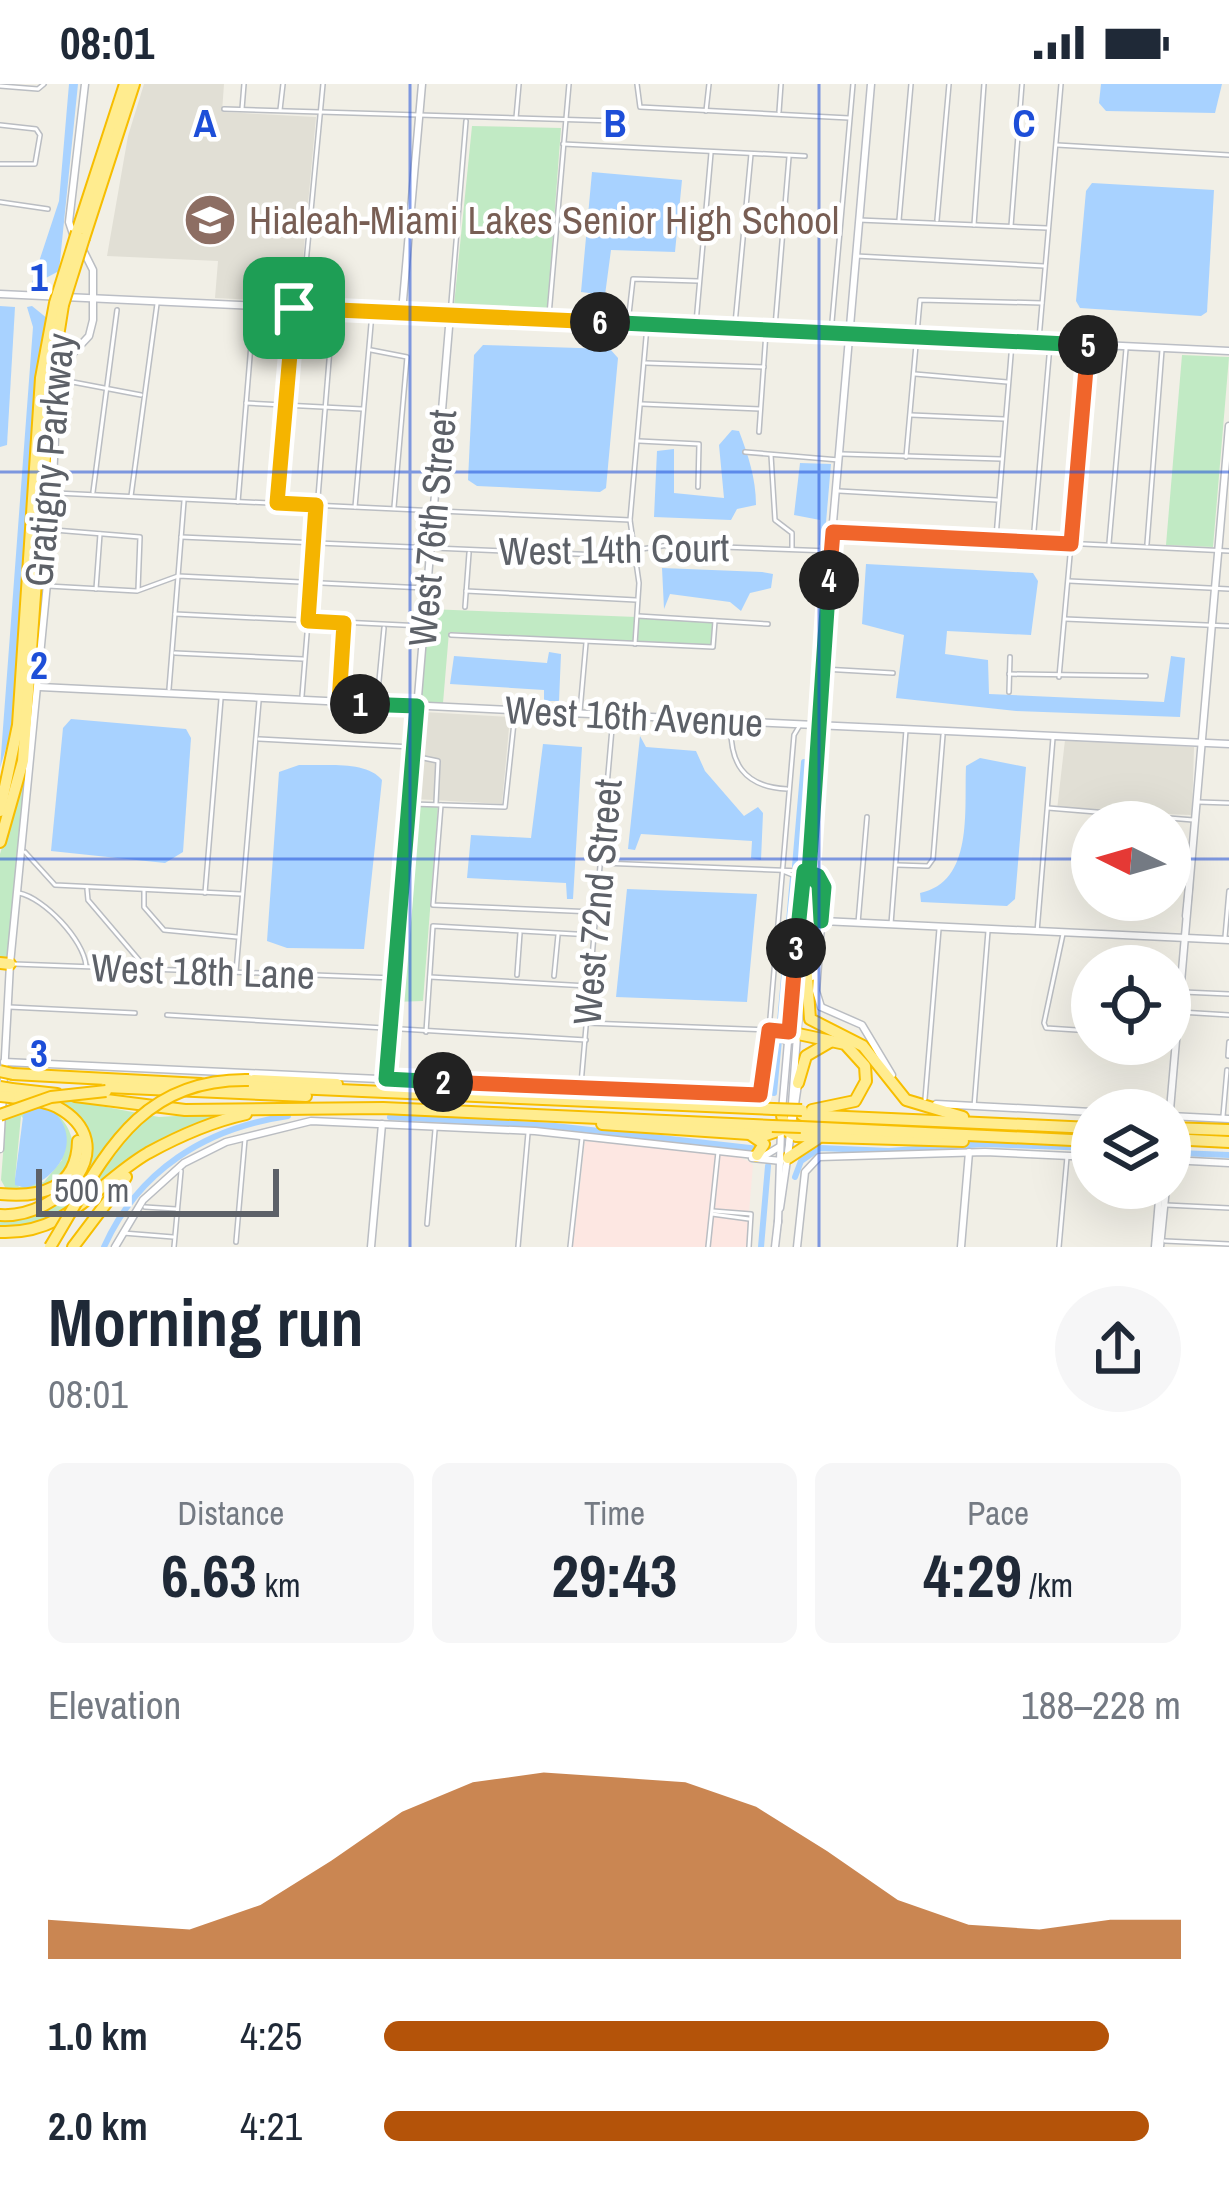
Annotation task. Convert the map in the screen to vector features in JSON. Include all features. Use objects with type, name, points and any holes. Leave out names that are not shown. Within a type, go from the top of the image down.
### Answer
[{"type":"highway","name":"Gratigny Parkway","points":[[0,812],[25,643],[41,378],[59,304],[130,84]]},
{"type":"highway","name":"Gratigny Parkway","points":[[0,842],[23,761],[59,304]]},
{"type":"highway","points":[[563,1116],[650,1130],[748,1134],[849,1105],[864,1089],[863,1059],[814,1023],[806,1010],[804,934]]},
{"type":"highway","points":[[795,1033],[833,1036],[862,1046],[906,1100],[1071,1129]]},
{"type":"highway","points":[[798,1083],[811,1051],[833,1036]]},
{"type":"highway","points":[[50,1247],[113,1144],[138,1116],[196,1085],[249,1080],[418,1088],[786,1124],[820,1138],[1071,1134]]},
{"type":"highway","points":[[5,1083],[484,1096]]},
{"type":"highway","points":[[5,1083],[176,1106],[357,1102]]},
{"type":"highway","points":[[5,1083],[172,1109],[277,1108],[1071,1131]]},
{"type":"highway","points":[[3,1215],[54,1204],[80,1175],[82,1138],[63,1112],[5,1083]]},
{"type":"highway","points":[[106,1089],[786,1124],[970,1112]]},
{"type":"highway","points":[[0,1112],[51,1096],[106,1089],[1032,1138]]},
{"type":"highway","points":[[4,1232],[41,1228],[74,1213],[144,1156],[214,1122],[277,1108]]},
{"type":"highway","points":[[4,1192],[46,1193],[71,1172],[77,1138],[63,1112]]},
{"type":"highway","points":[[782,1156],[786,1124]]},
{"type":"highway","points":[[1191,1135],[1228,1132]]},
{"type":"highway","points":[[748,1134],[764,1144],[750,1154]]},
{"type":"highway","points":[[782,1156],[820,1138]]},
{"type":"highway","points":[[73,1247],[129,1174],[166,1145]]},
{"type":"street","points":[[0,86],[38,89],[44,84]]},
{"type":"street","points":[[0,1149],[5,963],[39,688],[59,380],[63,364],[92,329],[91,262],[69,230],[85,84]]},
{"type":"street","points":[[242,110],[244,84]]},
{"type":"street","points":[[280,110],[283,84]]},
{"type":"street","points":[[277,503],[322,84]]},
{"type":"street","points":[[403,313],[422,84]]},
{"type":"street","points":[[515,120],[519,84]]},
{"type":"street","points":[[549,320],[569,84]]},
{"type":"street","points":[[637,84],[636,104],[851,118]]},
{"type":"street","points":[[706,111],[709,84]]},
{"type":"street","points":[[778,114],[781,84]]},
{"type":"street","points":[[831,333],[853,84]]},
{"type":"street","points":[[786,1124],[798,1083],[795,1033],[815,725],[871,84]]},
{"type":"street","points":[[898,221],[911,84]]},
{"type":"street","points":[[937,223],[949,84]]},
{"type":"street","points":[[974,225],[984,84]]},
{"type":"street","points":[[1011,226],[1022,84]]},
{"type":"street","points":[[1039,342],[1060,84]]},
{"type":"street","points":[[224,110],[565,124]]},
{"type":"street","name":"West 76th Street","points":[[386,1079],[466,119]]},
{"type":"street","points":[[565,124],[568,119],[615,121]]},
{"type":"street","points":[[0,125],[36,128],[40,135],[35,164],[0,164]]},
{"type":"street","points":[[563,144],[805,156]]},
{"type":"street","points":[[1055,145],[1229,154]]},
{"type":"street","points":[[696,327],[711,151]]},
{"type":"street","points":[[735,328],[751,152]]},
{"type":"street","points":[[759,432],[789,155]]},
{"type":"street","points":[[0,202],[48,208]]},
{"type":"street","points":[[859,220],[1048,228]]},
{"type":"street","points":[[856,256],[1046,266]]},
{"type":"street","points":[[628,323],[634,278],[700,281]]},
{"type":"street","points":[[0,294],[1229,351]]},
{"type":"street","points":[[906,457],[919,303],[928,298],[1042,303]]},
{"type":"street","points":[[131,496],[158,302]]},
{"type":"street","points":[[238,502],[255,306]]},
{"type":"street","points":[[93,494],[117,310]]},
{"type":"street","points":[[302,701],[333,310]]},
{"type":"street","points":[[355,507],[372,311]]},
{"type":"street","points":[[635,644],[638,600],[630,520],[648,325]]},
{"type":"street","points":[[996,540],[1012,341]]},
{"type":"street","points":[[1033,542],[1050,343]]},
{"type":"street","points":[[1059,677],[1089,345]]},
{"type":"street","points":[[1109,546],[1126,347]]},
{"type":"street","points":[[1147,546],[1162,348]]},
{"type":"street","points":[[368,350],[403,352],[393,508]]},
{"type":"street","points":[[644,363],[764,368]]},
{"type":"street","points":[[913,374],[1009,382]]},
{"type":"street","points":[[59,380],[106,384],[142,396]]},
{"type":"street","points":[[246,403],[364,409]]},
{"type":"street","points":[[640,404],[760,409]]},
{"type":"street","points":[[909,415],[1006,420]]},
{"type":"street","points":[[1184,945],[1214,588],[1225,513],[1229,426]]},
{"type":"street","points":[[637,441],[699,444],[698,487]]},
{"type":"street","points":[[745,452],[1002,459]]},
{"type":"street","points":[[771,454],[775,520],[792,532],[792,549]]},
{"type":"street","points":[[837,491],[999,500]]},
{"type":"street","points":[[53,493],[630,520]]},
{"type":"street","points":[[169,695],[184,500]]},
{"type":"street","points":[[52,530],[140,537],[137,592]]},
{"type":"street","points":[[96,589],[100,532]]},
{"type":"street","points":[[833,532],[1229,551]]},
{"type":"street","name":"West 14th Court","points":[[181,537],[600,556],[669,544],[832,551]]},
{"type":"street","points":[[464,607],[470,551]]},
{"type":"street","points":[[47,586],[137,592],[178,576],[427,588]]},
{"type":"street","points":[[1068,581],[1229,589]]},
{"type":"street","points":[[466,591],[638,600]]},
{"type":"street","points":[[175,614],[424,626]]},
{"type":"street","points":[[637,616],[768,624]]},
{"type":"street","points":[[1065,619],[1229,626]]},
{"type":"street","points":[[452,634],[713,647],[715,621]]},
{"type":"street","points":[[339,703],[344,623]]},
{"type":"street","points":[[376,704],[384,625]]},
{"type":"street","points":[[579,715],[586,641]]},
{"type":"street","points":[[171,653],[305,660]]},
{"type":"street","points":[[1009,692],[1010,657]]},
{"type":"street","points":[[820,668],[893,673]]},
{"type":"street","points":[[1009,674],[1146,676]]},
{"type":"street","name":"West 16th Avenue","points":[[39,688],[1229,744]]},
{"type":"street","points":[[205,892],[221,697]]},
{"type":"street","points":[[236,974],[259,699]]},
{"type":"street","points":[[410,804],[505,807],[515,711]]},
{"type":"street","name":"West 72nd Street","points":[[580,1089],[613,716]]},
{"type":"street","points":[[731,721],[729,752],[740,770],[766,788],[789,789]]},
{"type":"street","points":[[788,724],[794,735]]},
{"type":"street","points":[[5,1083],[386,1079],[760,1095],[794,735],[801,724]]},
{"type":"street","points":[[891,925],[907,728]]},
{"type":"street","points":[[895,865],[931,863],[944,730]]},
{"type":"street","points":[[1037,932],[1053,736]]},
{"type":"street","points":[[256,739],[413,752],[439,761],[434,905],[596,912]]},
{"type":"street","points":[[1197,802],[1229,803]]},
{"type":"street","points":[[1047,807],[1195,820]]},
{"type":"street","points":[[858,923],[867,817]]},
{"type":"street","points":[[22,850],[55,885],[242,894]]},
{"type":"street","points":[[601,863],[781,870],[808,874],[820,883]]},
{"type":"street","points":[[775,1247],[805,887],[799,874],[781,870]]},
{"type":"street","points":[[805,887],[820,883]]},
{"type":"street","points":[[820,883],[815,992],[820,1007],[862,1025],[895,1080],[910,1095],[970,1112],[1071,1112]]},
{"type":"street","points":[[87,887],[88,900],[147,970]]},
{"type":"street","points":[[144,890],[144,907],[164,930],[238,937]]},
{"type":"street","points":[[819,918],[1227,940],[1229,891]]},
{"type":"street","points":[[17,893],[37,897],[83,952],[86,967]]},
{"type":"street","points":[[426,1032],[434,926],[594,935]]},
{"type":"street","points":[[924,1102],[940,927]]},
{"type":"street","points":[[970,1112],[988,929]]},
{"type":"street","points":[[517,975],[520,931]]},
{"type":"street","points":[[554,976],[558,933]]},
{"type":"street","points":[[1063,933],[1046,1028],[1071,1030]]},
{"type":"street","name":"West 18th Lane","points":[[5,963],[395,978]]},
{"type":"street","points":[[430,977],[590,986]]},
{"type":"street","points":[[1191,992],[1229,994]]},
{"type":"street","points":[[7,1007],[135,1012]]},
{"type":"street","points":[[1191,1013],[1229,1015]]},
{"type":"street","points":[[167,1015],[586,1040]]},
{"type":"street","points":[[587,1023],[795,1033]]},
{"type":"street","points":[[769,1030],[788,1047]]},
{"type":"street","points":[[786,1124],[788,1047],[795,1033]]},
{"type":"street","points":[[1228,1056],[1229,1042]]},
{"type":"street","points":[[1191,1120],[1228,1132],[1227,1070]]},
{"type":"street","points":[[115,1247],[146,1196],[178,1166],[245,1137],[311,1121],[528,1131],[782,1156]]},
{"type":"street","points":[[371,1247],[382,1124]]},
{"type":"street","points":[[428,1224],[436,1126]]},
{"type":"street","points":[[518,1247],[528,1131]]},
{"type":"street","points":[[570,1247],[582,1136]]},
{"type":"street","points":[[236,1242],[245,1137]]},
{"type":"street","points":[[708,1247],[718,1150]]},
{"type":"street","points":[[961,1247],[969,1152]]},
{"type":"street","points":[[797,1247],[804,1174],[813,1160],[969,1152],[1071,1156]]},
{"type":"street","points":[[750,1154],[782,1156]]},
{"type":"street","points":[[1059,1247],[1067,1156]]},
{"type":"street","points":[[1191,1161],[1229,1163]]},
{"type":"street","points":[[174,1247],[178,1166]]},
{"type":"street","points":[[1191,1206],[1229,1208]]},
{"type":"street","points":[[145,1207],[178,1209]]},
{"type":"street","points":[[1161,1209],[1159,1245],[1229,1244]]},
{"type":"street","points":[[711,1212],[751,1216],[749,1247]]},
{"type":"street","points":[[121,1233],[175,1237]]},
{"type":"shaded area","name":"Hialeah-Miami Lakes Senior High School","points":[[144,84],[224,84],[222,112],[316,117],[299,302],[215,298],[218,261],[107,256],[128,136]]},
{"type":"shaded area","points":[[424,712],[510,717],[502,804],[415,799]]},
{"type":"shaded area","points":[[1065,740],[1194,747],[1192,815],[1191,801],[1071,801],[1071,811],[1057,810]]},
{"type":"shaded area","points":[[585,1141],[731,1154],[748,1161],[753,1165],[746,1247],[573,1247]]},
{"type":"green space","points":[[472,126],[561,128],[547,314],[458,310],[454,305]]},
{"type":"green space","points":[[1182,355],[1229,357],[1213,547],[1166,545]]},
{"type":"green space","points":[[42,593],[27,765],[25,770]]},
{"type":"green space","points":[[428,609],[714,620],[713,647],[449,632],[443,703],[421,702]]},
{"type":"green space","points":[[25,770],[8,957],[0,962],[0,854]]},
{"type":"green space","points":[[410,804],[438,806],[423,1001],[394,1002]]},
{"type":"green space","points":[[69,1100],[159,1117],[225,1113],[167,1142],[63,1213],[0,1230],[0,1217],[46,1209],[84,1137],[48,1101]]},
{"type":"green space","points":[[38,1103],[62,1119],[73,1144],[73,1157],[60,1181],[42,1190],[7,1191],[1,1180],[6,1115]],"holes":[[[21,1116],[62,1160],[44,1182],[19,1187],[15,1179]]]},
{"type":"water","points":[[69,84],[78,84],[59,271],[44,279],[39,289],[30,289],[59,201]]},
{"type":"water","points":[[1101,84],[1222,84],[1215,113],[1106,111],[1099,103]]},
{"type":"water","points":[[592,172],[682,180],[675,252],[611,250],[605,295],[581,292]]},
{"type":"water","points":[[1092,183],[1214,190],[1207,312],[1201,316],[1080,308],[1076,301],[1086,191]]},
{"type":"water","points":[[0,306],[15,307],[7,445],[0,447]]},
{"type":"water","points":[[27,307],[48,319],[12,729],[0,768],[33,327]]},
{"type":"water","points":[[483,345],[610,349],[618,358],[606,488],[600,492],[477,486],[468,480],[474,355]]},
{"type":"water","points":[[732,430],[739,431],[748,458],[756,505],[737,509],[731,520],[654,517],[657,451],[674,449],[674,493],[724,498],[719,445]]},
{"type":"water","points":[[800,463],[831,464],[824,546],[819,545],[820,520],[794,515]]},
{"type":"water","points":[[866,564],[1033,573],[1038,581],[1031,635],[947,631],[945,654],[988,660],[989,694],[1164,702],[1171,656],[1185,658],[1180,717],[1016,711],[896,698],[904,635],[862,624]]},
{"type":"water","points":[[662,568],[773,574],[771,588],[750,593],[741,611],[730,602],[670,594],[664,609]]},
{"type":"water","points":[[549,652],[561,654],[559,701],[544,701],[544,690],[450,684],[454,656],[547,663]]},
{"type":"water","points":[[71,719],[186,729],[191,738],[183,852],[165,863],[51,851],[63,728]]},
{"type":"water","points":[[640,736],[646,747],[696,751],[705,771],[744,816],[758,807],[763,813],[761,860],[751,858],[752,841],[641,834],[635,850],[628,849]]},
{"type":"water","points":[[543,744],[582,747],[573,899],[567,899],[566,883],[467,878],[471,835],[531,838]]},
{"type":"water","points":[[980,758],[1026,767],[1015,899],[1007,906],[921,902],[920,893],[950,875],[958,860],[965,823],[966,766]]},
{"type":"water","points":[[299,765],[355,767],[382,780],[364,949],[287,948],[267,941],[279,772]]},
{"type":"water","points":[[627,889],[757,894],[747,1002],[616,997]]},
{"type":"water","points":[[24,1109],[51,1109],[61,1120],[67,1143],[50,1175],[26,1188],[15,1185]]},
{"type":"waterway","points":[[795,866],[804,762]]},
{"type":"waterway","points":[[780,1022],[793,877]]},
{"type":"waterway","points":[[774,1093],[779,1040]]},
{"type":"waterway","points":[[104,1247],[135,1196],[178,1158],[229,1131],[288,1116]]},
{"type":"waterway","points":[[390,1117],[555,1126],[759,1149]]},
{"type":"waterway","points":[[795,1177],[801,1161],[820,1148],[1071,1147]]},
{"type":"waterway","points":[[1191,1154],[1229,1155]]},
{"type":"waterway","points":[[761,1247],[768,1166]]},
{"type":"place","name":"Hialeah-Miami Lakes Senior High School","points":[[210,220]]},
{"type":"route","points":[[294,308],[277,503],[316,505],[308,621],[344,623],[339,703],[417,706],[386,1079],[760,1095],[769,1030],[789,1032],[804,871],[809,873],[818,876],[822,880],[821,921],[817,914],[819,885],[809,873],[815,725],[833,532],[1071,544],[1089,345],[294,308]]}]
